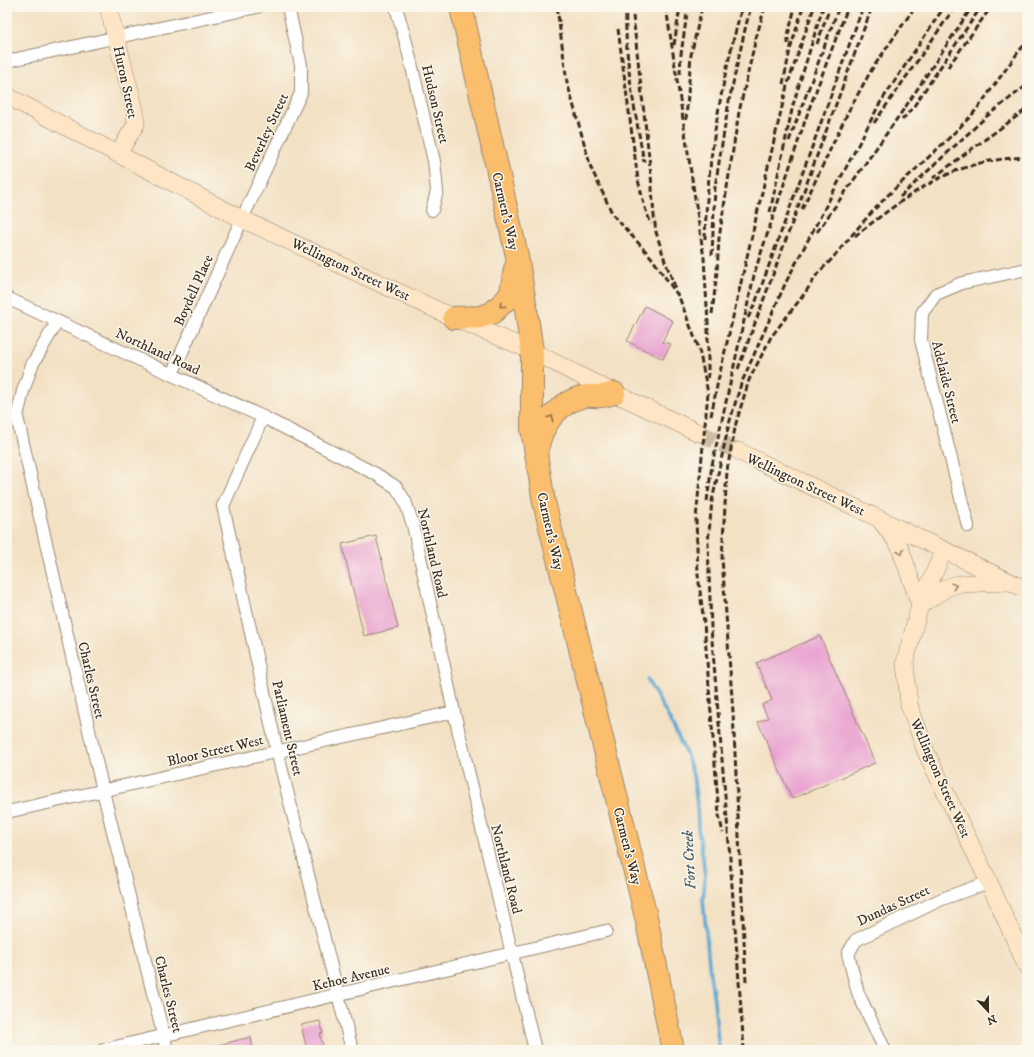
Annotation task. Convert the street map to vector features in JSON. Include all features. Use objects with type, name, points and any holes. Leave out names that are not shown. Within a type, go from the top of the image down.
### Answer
[{"type":"highway","name":"Carmen's Way","points":[[461,7],[517,256],[525,303],[532,351],[532,429],[544,502],[646,917],[673,1050]]},
{"type":"highway","points":[[454,318],[480,317],[492,314],[506,300],[511,292],[514,284],[517,256]]},
{"type":"highway","points":[[536,454],[538,439],[550,419],[567,403],[576,398],[588,395],[602,396],[614,393]]},
{"type":"main road","name":"Huron Street","points":[[108,7],[135,110],[136,124],[118,154]]},
{"type":"main road","name":"Wellington Street West","points":[[7,96],[242,219],[454,318],[532,351],[614,393],[699,433]]},
{"type":"main road","name":"Wellington Street West","points":[[738,451],[944,550],[920,605],[905,662],[909,704],[926,752],[1025,958]]},
{"type":"main road","points":[[880,519],[899,545],[920,605],[948,587],[958,584],[1022,587]]},
{"type":"main road","points":[[944,550],[1022,587]]},
{"type":"street","points":[[7,61],[257,7]]},
{"type":"street","name":"Beverley Street","points":[[242,219],[301,93],[301,65],[288,7]]},
{"type":"street","name":"Hudson Street","points":[[396,7],[407,46],[434,161],[437,190],[432,210]]},
{"type":"street","name":"Boydell Place","points":[[172,374],[242,219]]},
{"type":"street","name":"Adelaide Street","points":[[968,526],[921,340],[922,313],[936,294],[962,283],[1027,269]]},
{"type":"street","name":"Northland Road","points":[[7,298],[263,417],[374,473],[396,487],[405,501],[413,525],[454,712],[535,1050]]},
{"type":"street","name":"Charles Street","points":[[57,322],[32,365],[22,391],[17,418],[102,791],[167,1050]]},
{"type":"street","name":"Parliament Street","points":[[263,417],[222,506],[277,750],[352,1050]]},
{"type":"street","name":"Bloor Street West","points":[[7,812],[277,750],[454,712]]},
{"type":"street","name":"Dundas Street","points":[[885,1050],[858,993],[848,954],[856,940],[942,899],[989,882]]},
{"type":"street","name":"Kehoe Avenue","points":[[103,1050],[606,931]]},
{"type":"building","points":[[645,306],[673,321],[662,342],[671,344],[663,359],[627,341]]},
{"type":"building","points":[[376,536],[398,628],[364,636],[342,544]]},
{"type":"building","points":[[820,636],[875,763],[792,799],[758,722],[768,718],[762,705],[772,700],[756,663]]},
{"type":"building","points":[[320,1021],[323,1033],[320,1034],[324,1050],[307,1050],[301,1025]]},
{"type":"building","points":[[251,1037],[253,1050],[211,1050],[210,1047]]},
{"type":"waterway","name":"Fort Creek","points":[[647,679],[669,718],[687,756],[693,775],[705,879],[703,899],[719,1050]]},
{"type":"tunnel","points":[[699,433],[738,451]]},
{"type":"railway","points":[[557,7],[567,82],[591,168],[613,215],[651,257],[679,297],[699,349],[708,393],[696,519],[698,575],[704,623],[719,815],[723,833]]},
{"type":"railway","points":[[626,7],[628,65],[644,162]]},
{"type":"railway","points":[[632,7],[656,232],[676,289]]},
{"type":"railway","points":[[666,7],[704,258],[708,323],[708,378]]},
{"type":"railway","points":[[674,45],[680,7]]},
{"type":"railway","points":[[680,74],[681,54],[688,7]]},
{"type":"railway","points":[[686,120],[691,55],[702,7]]},
{"type":"railway","points":[[705,239],[706,210],[716,122],[734,36],[742,7]]},
{"type":"railway","points":[[712,255],[715,187],[729,101],[751,7]]},
{"type":"railway","points":[[712,314],[719,238],[739,112],[756,38],[765,7]]},
{"type":"railway","points":[[788,44],[788,35],[795,7]]},
{"type":"railway","points":[[783,84],[790,50],[803,7]]},
{"type":"railway","points":[[711,416],[787,86],[814,7]]},
{"type":"railway","points":[[770,212],[793,105],[823,7]]},
{"type":"railway","points":[[817,44],[830,7]]},
{"type":"railway","points":[[789,141],[839,7]]},
{"type":"railway","points":[[707,501],[712,465],[755,271],[809,109],[848,7]]},
{"type":"railway","points":[[748,318],[756,301],[863,7]]},
{"type":"railway","points":[[738,369],[872,7]]},
{"type":"railway","points":[[802,209],[849,110],[872,69],[915,7]]},
{"type":"railway","points":[[744,1050],[711,628],[708,543],[712,501],[729,424],[741,384],[786,282],[880,103],[944,7]]},
{"type":"railway","points":[[874,123],[955,7]]},
{"type":"railway","points":[[817,232],[906,106],[972,7]]},
{"type":"railway","points":[[902,120],[914,106],[981,7]]},
{"type":"railway","points":[[948,67],[991,7]]},
{"type":"railway","points":[[618,29],[638,180],[645,208],[651,224]]},
{"type":"railway","points":[[746,982],[733,712],[722,558],[727,470],[736,423],[749,380],[771,337],[805,293],[818,273],[887,196],[971,116],[1027,42]]},
{"type":"railway","points":[[900,197],[987,116],[1027,85]]},
{"type":"railway","points":[[933,178],[1027,109]]},
{"type":"railway","points":[[855,236],[910,196],[954,172],[984,162],[1027,157]]}]
